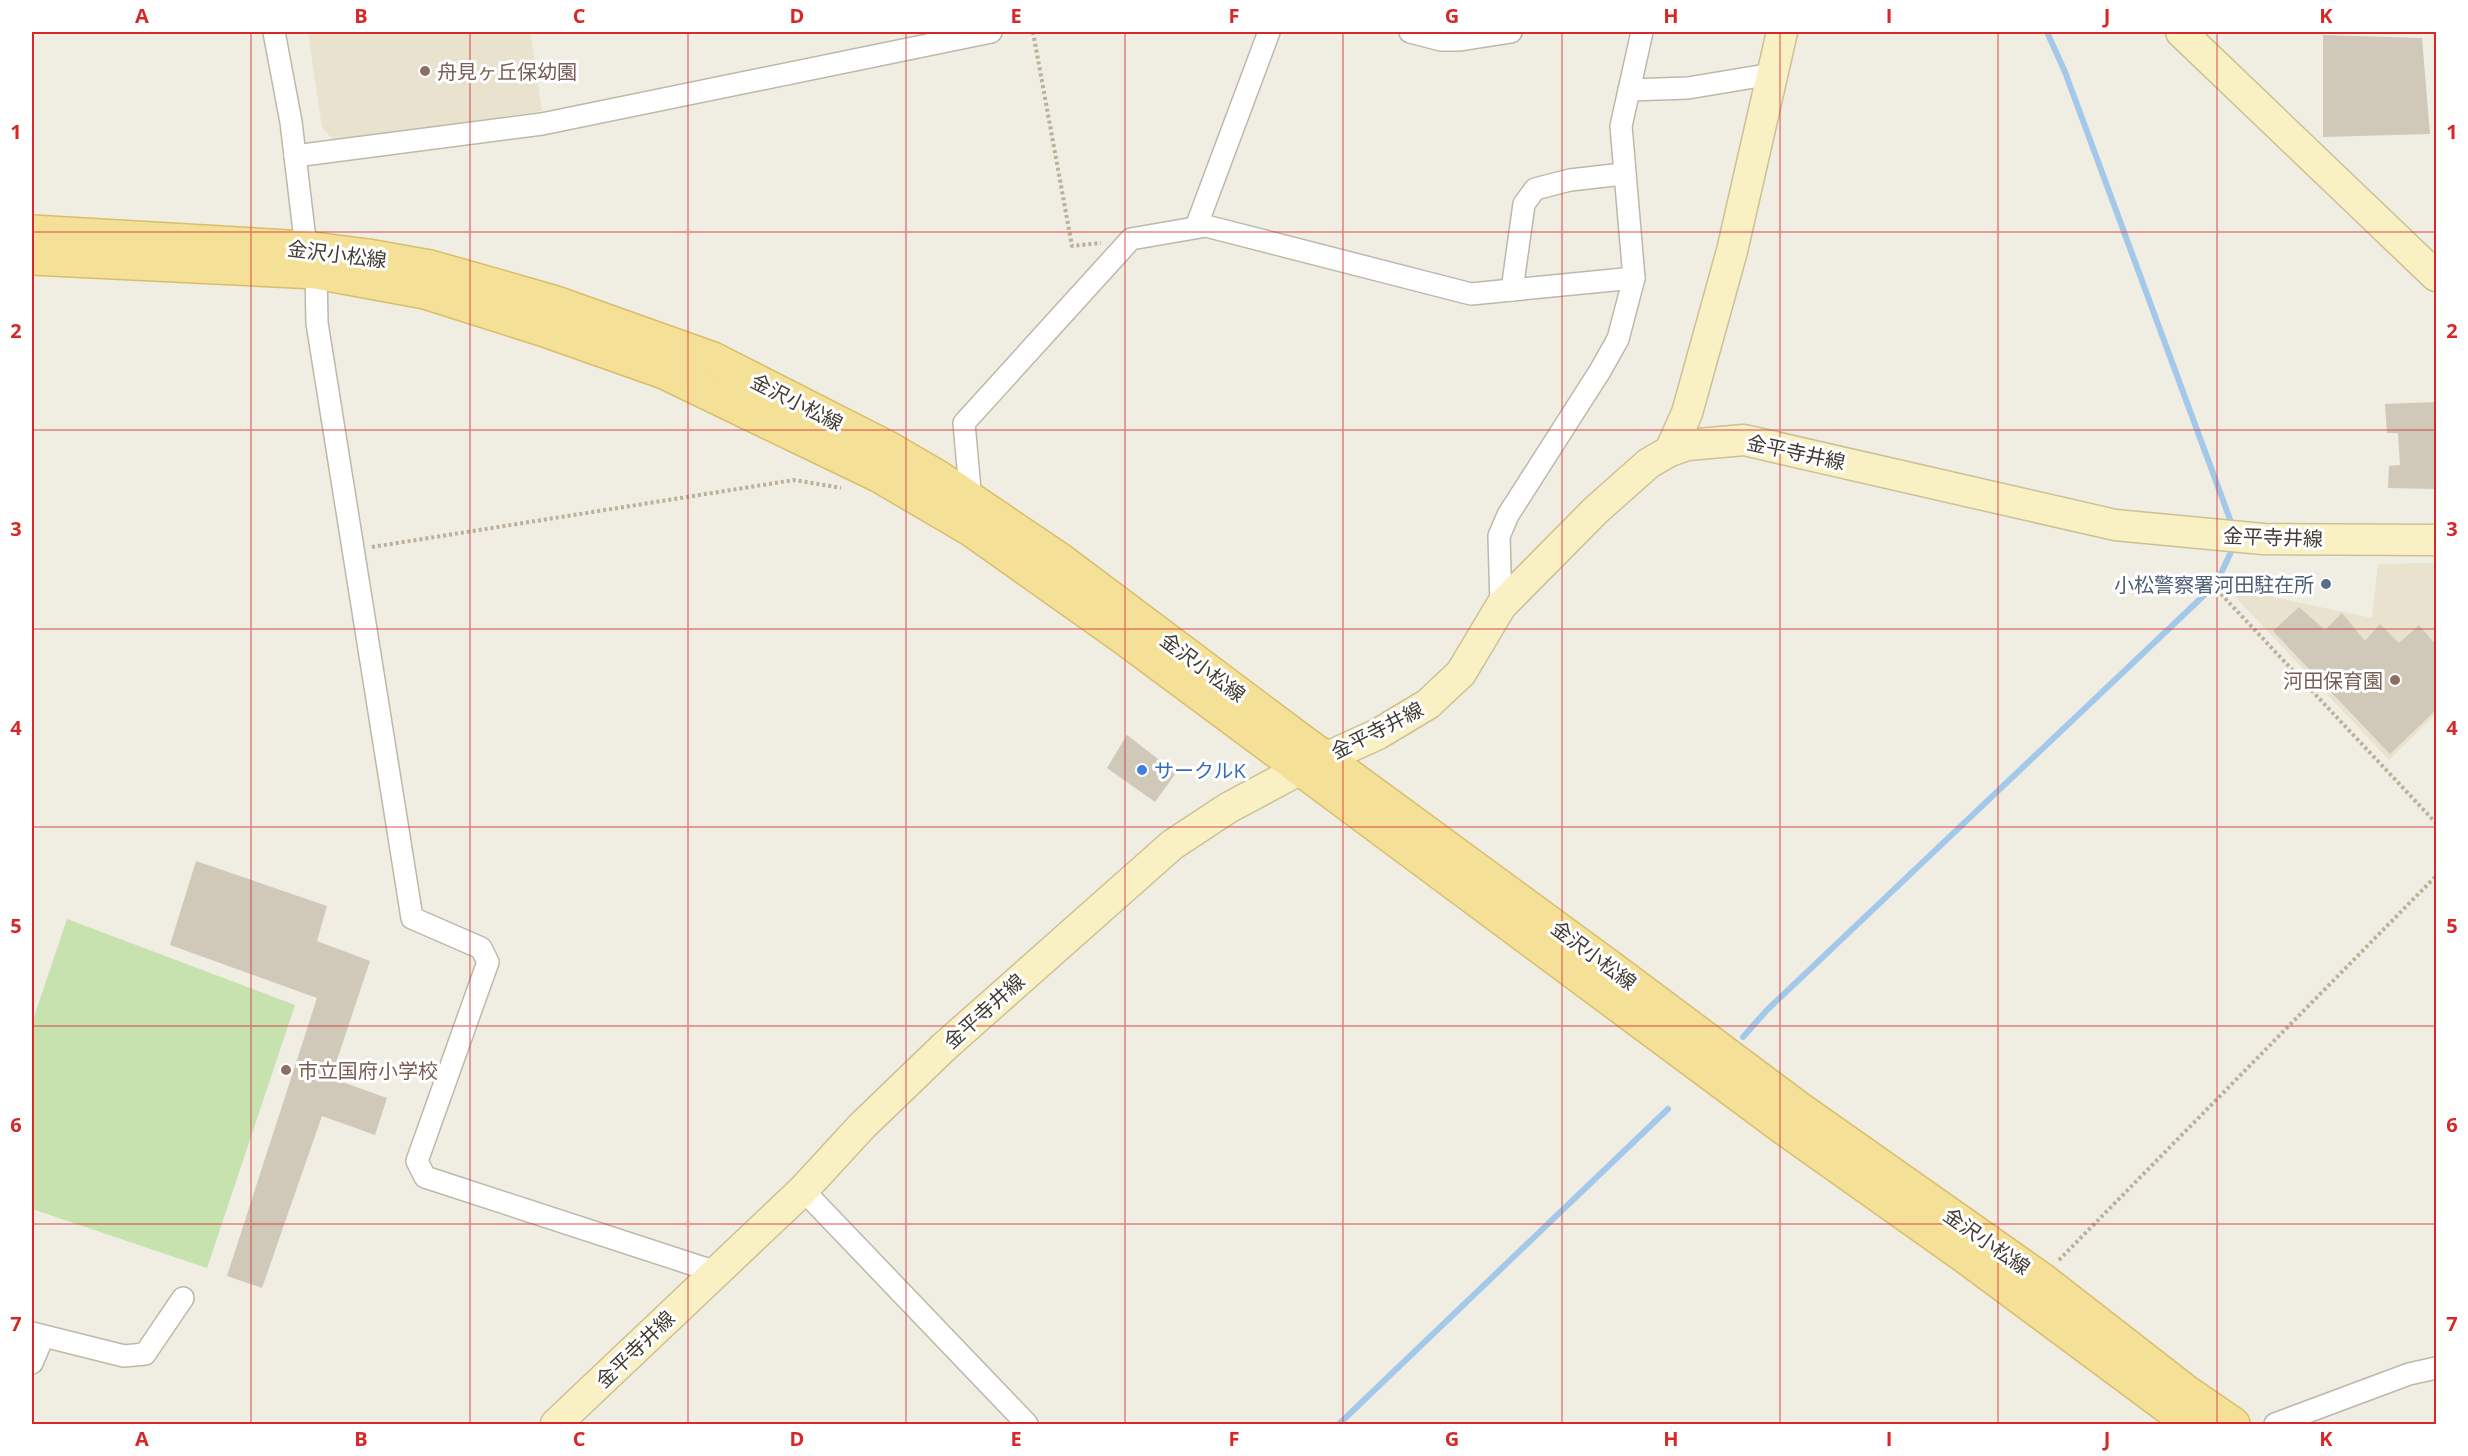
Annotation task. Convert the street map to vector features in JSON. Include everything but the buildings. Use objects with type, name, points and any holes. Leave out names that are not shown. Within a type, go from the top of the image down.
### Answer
[{"type":"main road","points":[[1670,451],[1688,413],[1732,251],[1782,32]]},
{"type":"main road","points":[[2181,32],[2436,276]]},
{"type":"main road","name":"金沢小松線","points":[[32,232],[311,260],[425,292],[664,372],[880,476],[972,530],[1123,637],[1619,974],[1798,1108],[2041,1279],[2185,1391],[2233,1425]]},
{"type":"main road","name":"金沢小松線","points":[[32,258],[311,260],[368,256],[430,267],[553,302],[713,359],[888,448],[936,476],[1060,560],[1312,764],[1352,805],[1784,1128],[1966,1257],[2192,1425]]},
{"type":"main road","name":"金平寺井線","points":[[556,1425],[803,1190],[862,1126],[944,1047],[1172,845],[1228,808],[1312,764],[1378,734],[1428,704],[1461,673],[1501,606],[1596,510],[1649,464],[1670,451],[1703,442],[1744,440],[2115,525],[2232,536],[2436,540]]},
{"type":"street","points":[[274,32],[311,260],[317,323],[412,918],[482,948],[488,962],[417,1161],[425,1177],[716,1272]]},
{"type":"street","points":[[295,156],[542,124],[991,32]]},
{"type":"street","points":[[1196,227],[1269,32]]},
{"type":"street","points":[[1410,32],[1441,40],[1460,40],[1511,32]]},
{"type":"street","points":[[1501,606],[1499,536],[1508,515],[1618,339],[1634,278],[1620,126],[1642,32]]},
{"type":"street","points":[[1629,90],[1688,88],[1772,74]]},
{"type":"street","points":[[1512,290],[1524,204],[1535,189],[1570,180],[1623,174]]},
{"type":"street","points":[[972,501],[964,423],[1131,239],[1206,226],[1471,294],[1634,278]]},
{"type":"street","points":[[803,1190],[1027,1425]]},
{"type":"street","points":[[32,1363],[37,1335],[124,1356],[145,1354],[183,1298]]},
{"type":"street","points":[[2275,1425],[2409,1374],[2436,1368]]},
{"type":"path","points":[[1033,32],[1072,246],[1131,239]]},
{"type":"path","points":[[354,549],[794,480],[848,490]]},
{"type":"path","points":[[2220,594],[2436,823]]},
{"type":"path","points":[[2041,1279],[2436,876]]},
{"type":"shaded area","name":"舟見ヶ丘保幼園","points":[[308,32],[530,32],[542,111],[336,142],[322,128]]},
{"type":"shaded area","points":[[2436,563],[2436,714],[2389,760],[2226,587],[2372,618],[2378,564]]},
{"type":"green space","points":[[67,919],[295,1005],[207,1268],[32,1209],[32,1023]]},
{"type":"waterway","points":[[2047,32],[2065,72],[2231,527]]},
{"type":"waterway","points":[[1743,1037],[1767,1010],[2216,584],[2231,552],[2231,544]]},
{"type":"waterway","points":[[1339,1424],[1668,1109]]},
{"type":"place","name":"舟見ヶ丘保幼園","points":[[425,71]]},
{"type":"place","name":"小松警察署河田駐在所","points":[[2326,584]]},
{"type":"place","name":"河田保育園","points":[[2395,680]]},
{"type":"place","name":"サークルK","points":[[1142,770]]},
{"type":"place","name":"市立国府小学校","points":[[286,1070]]}]
